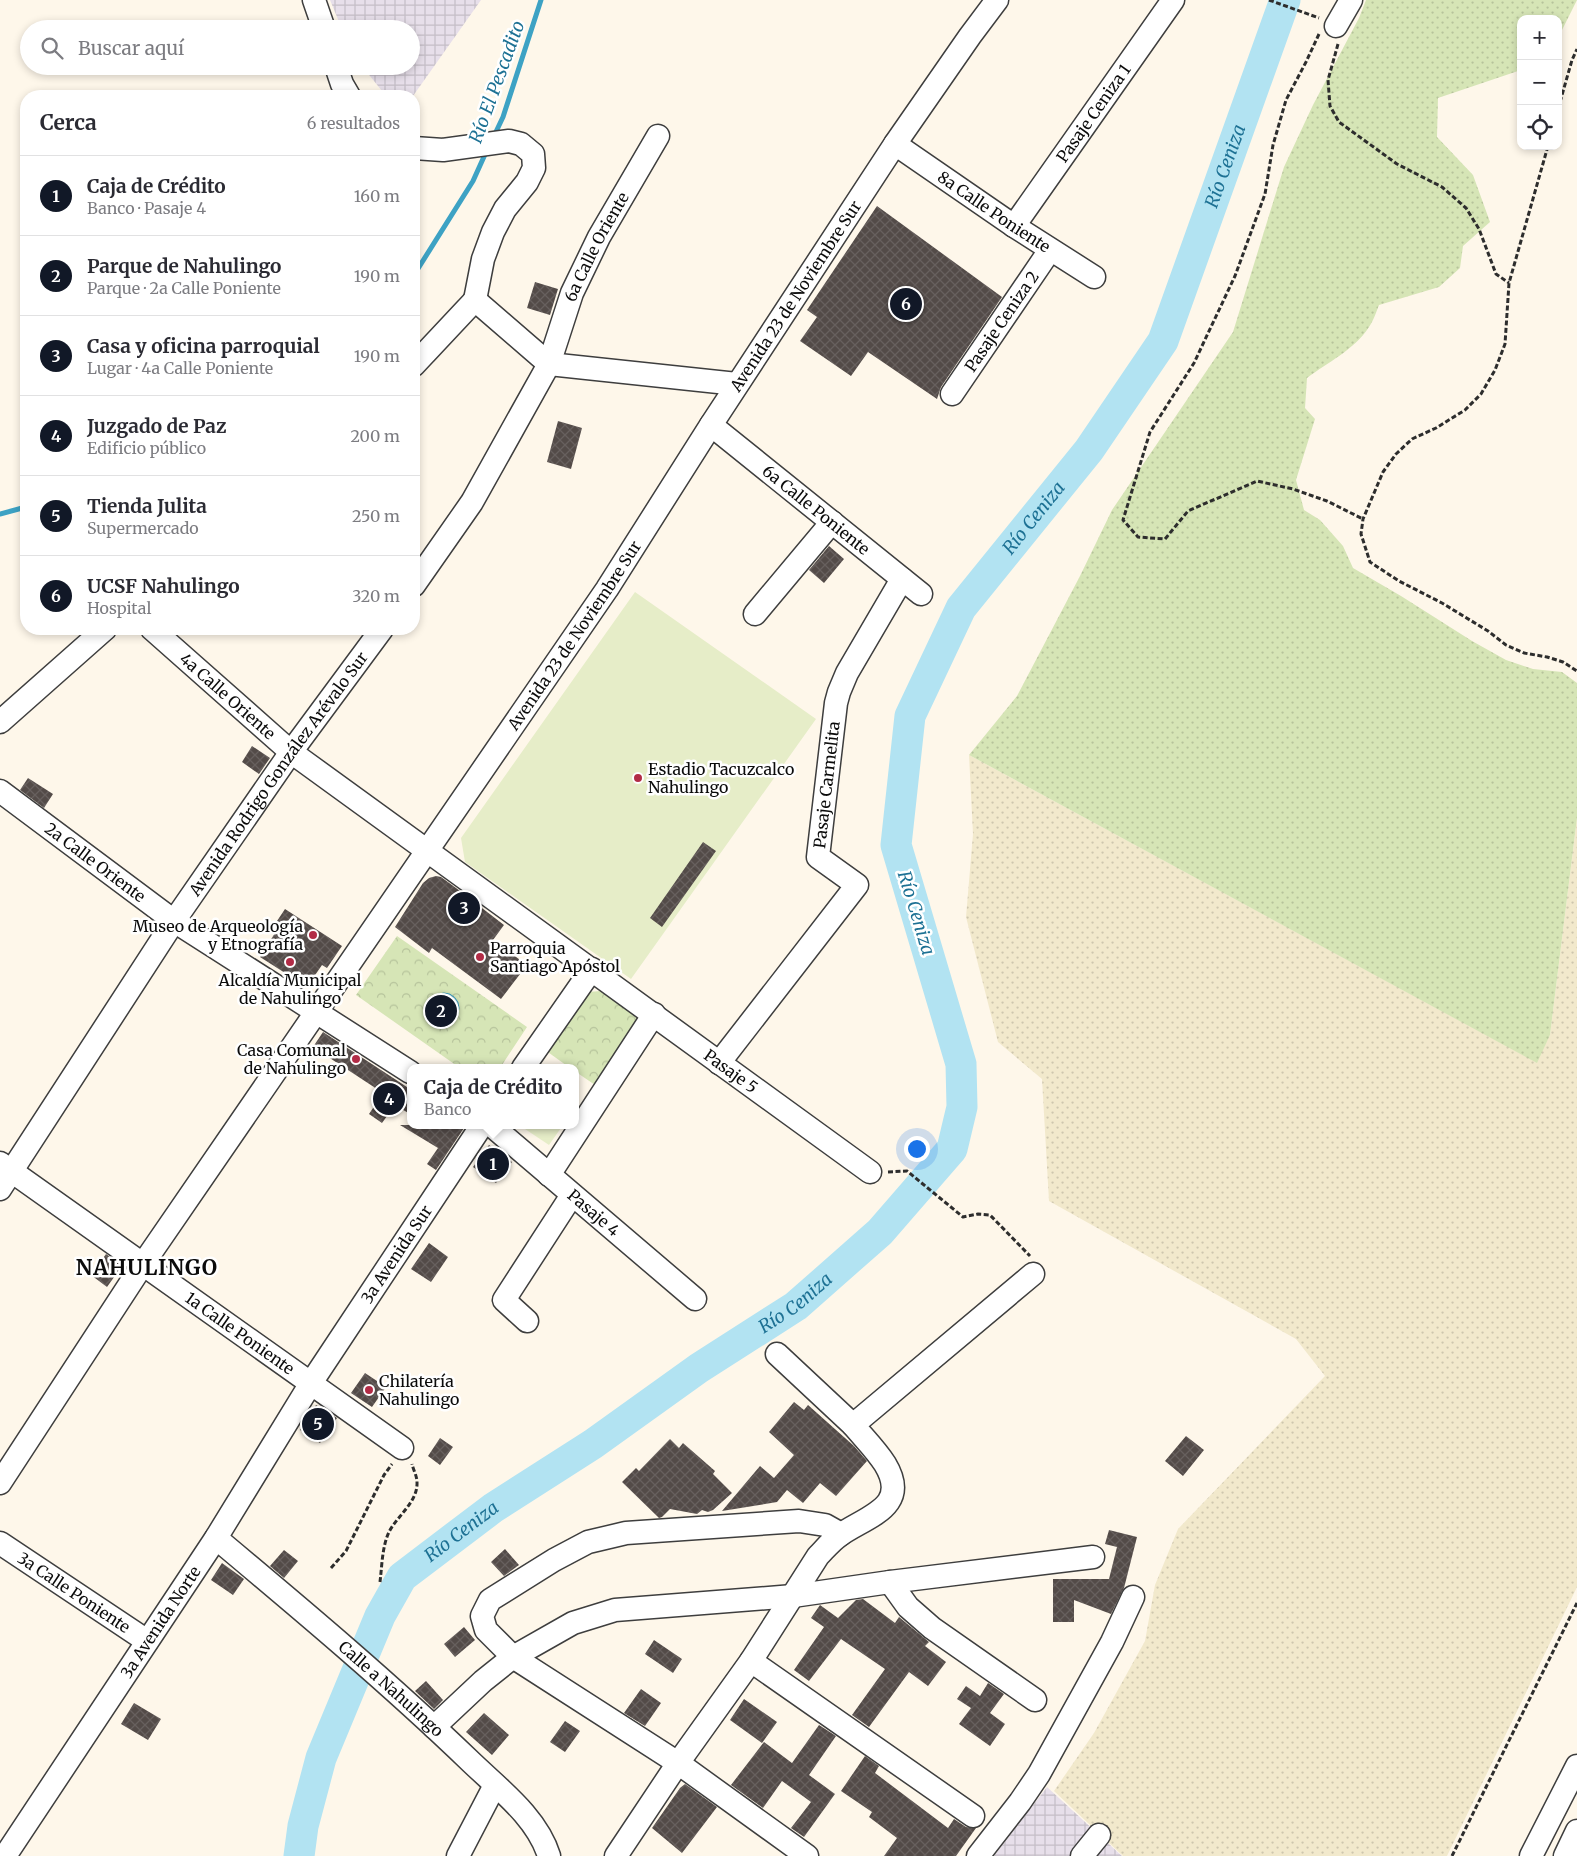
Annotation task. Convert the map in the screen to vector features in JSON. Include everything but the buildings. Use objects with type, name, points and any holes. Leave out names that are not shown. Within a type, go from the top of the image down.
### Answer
[{"type":"street","points":[[314,0],[321,20]]},
{"type":"street","name":"Avenida 23 de Noviembre Sur","points":[[0,1483],[143,1264],[607,589],[711,424],[895,144],[997,0]]},
{"type":"street","name":"Pasaje Ceniza 1","points":[[1014,226],[1173,0]]},
{"type":"street","points":[[1328,22],[1351,0]]},
{"type":"street","points":[[339,75],[346,90]]},
{"type":"street","name":"6a Calle Oriente","points":[[549,364],[572,293],[599,237],[658,136]]},
{"type":"street","points":[[420,148],[443,150],[509,141],[521,144],[533,154],[534,168],[527,182],[506,209],[494,232],[483,259],[475,300],[420,359]]},
{"type":"street","name":"8a Calle Poniente","points":[[895,144],[1014,226],[1094,277]]},
{"type":"street","name":"Pasaje Ceniza 2","points":[[952,394],[1050,250]]},
{"type":"street","points":[[475,300],[549,364],[737,384]]},
{"type":"street","points":[[420,576],[472,502],[549,364]]},
{"type":"street","name":"6a Calle Poniente","points":[[711,424],[921,594]]},
{"type":"street","points":[[755,614],[832,522]]},
{"type":"street","name":"Pasaje Carmelita","points":[[719,1063],[857,885],[818,856],[836,703],[847,673],[902,579]]},
{"type":"street","points":[[0,722],[98,635]]},
{"type":"street","name":"4a Calle Oriente","points":[[159,635],[291,752],[592,969]]},
{"type":"street","name":"Avenida Rodrigo González Arévalo Sur","points":[[4,1174],[174,921],[291,752],[378,635]]},
{"type":"street","name":"2a Calle Oriente","points":[[0,791],[174,921],[407,1070]]},
{"type":"street","points":[[525,1064],[592,969]]},
{"type":"street","name":"Pasaje 5","points":[[592,969],[870,1172]]},
{"type":"street","points":[[549,1175],[654,1014]]},
{"type":"street","name":"3a Avenida Sur","points":[[311,1383],[479,1129]]},
{"type":"street","name":"Pasaje 4","points":[[497,1129],[695,1299]]},
{"type":"street","name":"1a Calle Poniente","points":[[4,1174],[143,1264],[402,1448]]},
{"type":"street","points":[[527,1321],[504,1300],[572,1195]]},
{"type":"street","points":[[853,1424],[1033,1274]]},
{"type":"street","points":[[616,1856],[678,1763],[751,1661],[818,1556],[841,1534],[876,1514],[890,1502],[893,1484],[885,1464],[853,1424],[777,1354]]},
{"type":"street","name":"3a Avenida Norte","points":[[5,1856],[216,1538],[311,1383]]},
{"type":"street","points":[[795,1852],[678,1763],[513,1656],[486,1630],[482,1616],[490,1600],[554,1560],[588,1542],[626,1533],[800,1521],[825,1525],[841,1534]]},
{"type":"street","name":"Calle a Nahulingo","points":[[216,1538],[370,1668],[495,1785],[524,1814],[544,1841],[549,1856]]},
{"type":"street","name":"3a Calle Poniente","points":[[0,1543],[147,1641]]},
{"type":"street","points":[[434,1727],[513,1656],[573,1623],[615,1610],[793,1596],[1093,1557]]},
{"type":"street","points":[[890,1582],[908,1607],[932,1628],[1035,1700]]},
{"type":"street","points":[[978,1856],[1039,1774],[1112,1642],[1133,1597]]},
{"type":"street","points":[[751,1661],[973,1816]]},
{"type":"street","points":[[1531,1856],[1577,1766]]},
{"type":"street","points":[[458,1856],[495,1785]]},
{"type":"street","points":[[1565,1856],[1577,1831]]},
{"type":"street","points":[[1082,1856],[1099,1835]]},
{"type":"path","points":[[1269,0],[1328,22],[1339,41],[1328,80],[1330,106],[1340,122],[1397,164],[1442,187],[1466,208],[1479,230],[1496,274],[1509,283]]},
{"type":"path","points":[[1328,22],[1286,100],[1273,145],[1265,194],[1235,276],[1194,363],[1150,432],[1123,520],[1138,537],[1165,539],[1188,511],[1258,481],[1302,492],[1327,501],[1363,519]]},
{"type":"path","points":[[1559,105],[1577,49]]},
{"type":"path","points":[[1547,150],[1509,283],[1505,344],[1495,370],[1481,394],[1466,410],[1436,428],[1412,439],[1396,454],[1383,472],[1363,519],[1361,534],[1370,562],[1399,581],[1442,604],[1506,645],[1524,653],[1563,662],[1577,671]]},
{"type":"path","points":[[907,1171],[963,1217],[978,1214],[990,1215],[1031,1257],[1034,1264],[1033,1274]]},
{"type":"path","points":[[331,1568],[346,1551],[384,1475],[402,1448],[412,1464],[418,1482],[412,1501],[389,1533],[380,1582]]},
{"type":"path","points":[[1452,1856],[1577,1603]]},
{"type":"shaded area","points":[[330,0],[481,0],[417,90],[381,90],[369,75],[420,75],[420,20],[338,20]]},
{"type":"shaded area","points":[[969,755],[1536,1062],[1550,1035],[1577,818],[1577,1587],[1447,1856],[1123,1856],[1054,1791],[1094,1733],[1145,1641],[1155,1585],[1178,1529],[1325,1376],[1296,1339],[1049,1201],[1042,1079],[998,1042],[966,917],[973,834]]},
{"type":"shaded area","points":[[1047,1787],[1122,1856],[994,1856]]},
{"type":"green space","points":[[1366,0],[1577,0],[1562,30],[1562,15],[1517,15],[1517,71],[1438,98],[1437,137],[1473,175],[1490,222],[1463,246],[1460,268],[1439,287],[1379,305],[1374,319],[1363,335],[1340,355],[1307,378],[1305,408],[1315,419],[1296,480],[1304,510],[1320,520],[1343,546],[1353,568],[1506,660],[1533,669],[1562,672],[1577,683],[1577,818],[1550,1035],[1537,1063],[969,755],[1017,696],[1080,576],[1112,510],[1233,332],[1284,167],[1313,105],[1359,18]]},
{"type":"green space","name":"Estadio Tacuzcalco Nahulingo","points":[[635,592],[816,719],[631,979],[465,862],[461,838]]},
{"type":"green space","points":[[397,936],[527,1027],[503,1064],[454,1064],[356,995]]},
{"type":"green space","points":[[601,991],[646,1020],[601,1089],[579,1074],[579,1064],[564,1064],[545,1050],[588,992]]},
{"type":"green space","points":[[525,1129],[560,1129],[549,1145]]},
{"type":"water","points":[[444,993],[455,997],[459,1008],[455,1019],[444,1023],[433,1019],[429,1008],[433,997]]},
{"type":"waterway","name":"Río El Pescadito","points":[[494,136],[503,117],[541,0]]},
{"type":"waterway","name":"Río Ceniza","points":[[299,1856],[303,1826],[321,1758],[380,1616],[402,1577],[493,1508],[593,1444],[699,1368],[796,1306],[880,1232],[952,1149],[962,1107],[961,1064],[896,845],[910,716],[961,608],[1089,450],[1163,341],[1285,0]]},
{"type":"waterway","name":"Río El Pescadito","points":[[420,265],[473,181],[487,150]]},
{"type":"waterway","name":"Río El Pescadito","points":[[0,514],[20,509]]},
{"type":"place","name":"UCSF Nahulingo","points":[[906,304]]},
{"type":"place","name":"Estadio Tacuzcalco Nahulingo","points":[[638,778]]},
{"type":"place","name":"Casa y oficina parroquial","points":[[464,908]]},
{"type":"place","name":"Museo de Arqueología y Etnografía","points":[[313,935]]},
{"type":"place","name":"Parroquia Santiago Apóstol","points":[[480,957]]},
{"type":"place","name":"Alcaldía Municipal de Nahulingo","points":[[290,962]]},
{"type":"place","name":"Parque de Nahulingo","points":[[441,1011]]},
{"type":"place","name":"Casa Comunal de Nahulingo","points":[[356,1059]]},
{"type":"place","name":"Juzgado de Paz","points":[[389,1099]]},
{"type":"place","name":"Caja de Crédito","points":[[493,1164]]},
{"type":"place","name":"Chilatería Nahulingo","points":[[369,1390]]},
{"type":"place","name":"Tienda Julita","points":[[318,1424]]},
{"type":"district","name":"NAHULINGO","points":[[147,1268]]}]
